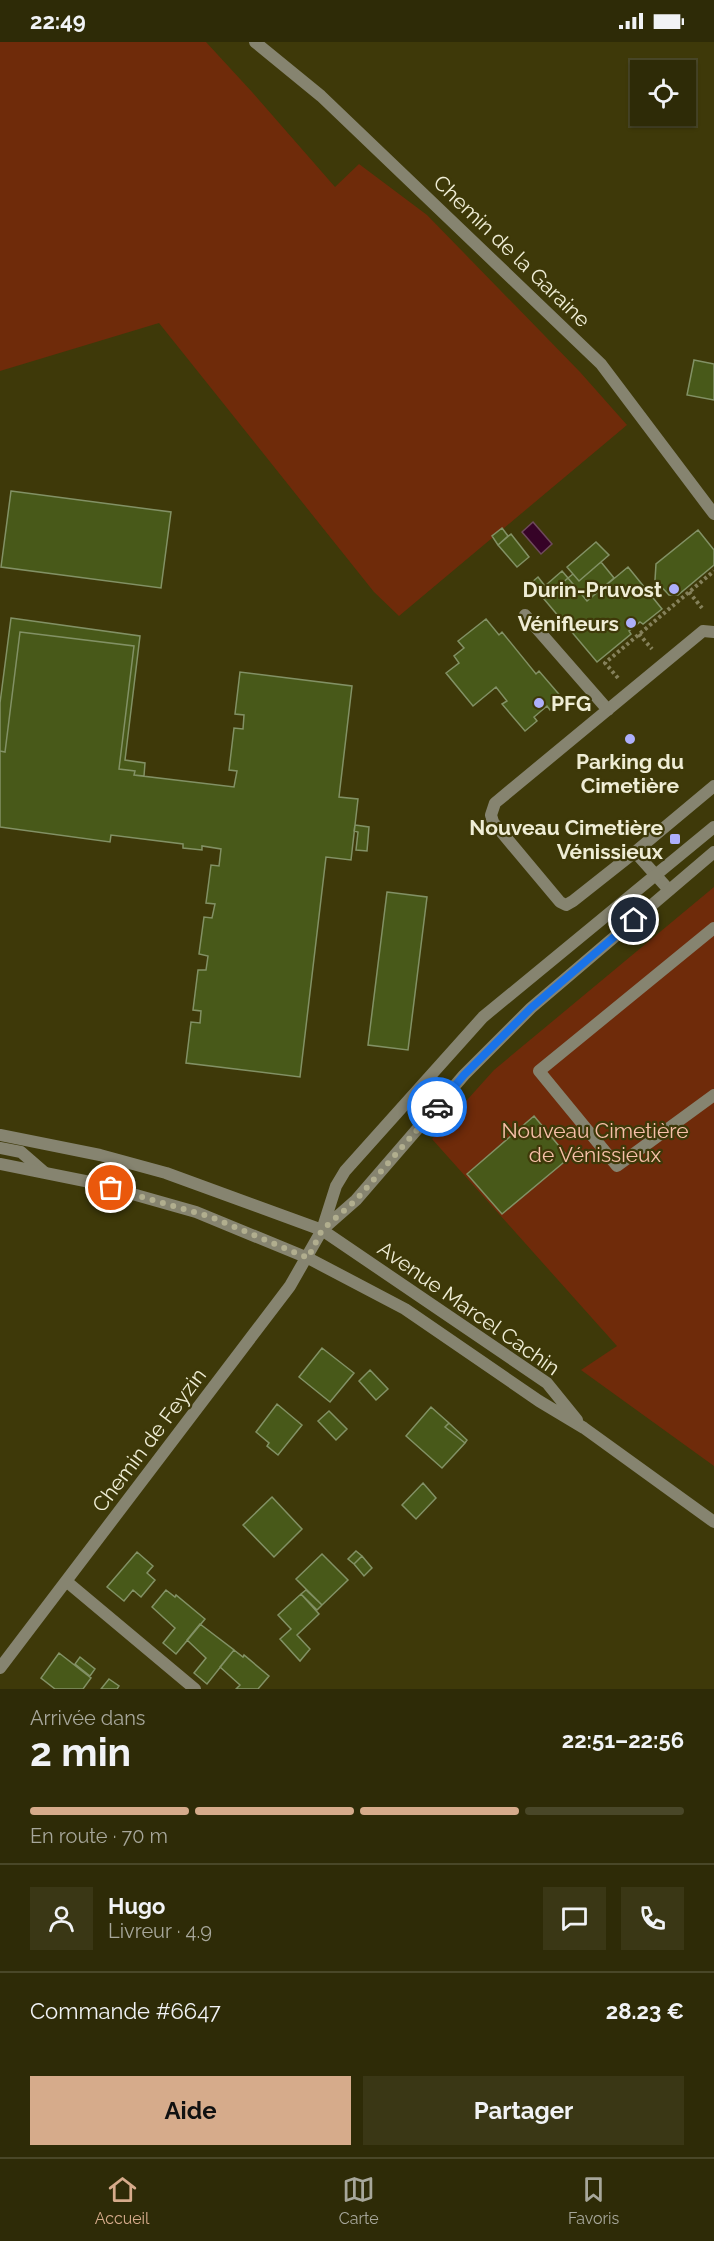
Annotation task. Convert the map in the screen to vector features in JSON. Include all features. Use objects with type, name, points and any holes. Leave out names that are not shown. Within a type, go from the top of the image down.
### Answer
[{"type":"street","name":"Chemin de la Garaine","points":[[255,42],[321,96],[602,364],[714,514]]},
{"type":"street","points":[[525,615],[608,710]]},
{"type":"street","points":[[714,632],[704,631],[495,803],[491,815],[493,822],[560,902],[566,904],[573,902],[714,786]]},
{"type":"street","name":"Chemin de Feyzin","points":[[0,1668],[290,1286],[322,1230],[336,1186],[345,1171],[483,1017],[714,827]]},
{"type":"street","points":[[635,852],[669,890]]},
{"type":"street","name":"Chemin de Feyzin","points":[[322,1230],[356,1200],[464,1075],[531,1008],[714,852]]},
{"type":"street","points":[[714,928],[540,1071],[617,1166],[714,1095]]},
{"type":"street","points":[[0,1136],[23,1145],[44,1172]]},
{"type":"street","points":[[0,1148],[23,1145]]},
{"type":"street","name":"Avenue Marcel Cachin","points":[[23,1145],[100,1155],[166,1173],[322,1230],[547,1383],[584,1428]]},
{"type":"street","name":"Avenue Marcel Cachin","points":[[0,1164],[44,1172],[196,1212],[308,1258],[405,1309],[539,1401],[584,1428],[714,1522]]},
{"type":"street","points":[[66,1581],[195,1689]]},
{"type":"path","points":[[618,679],[605,663],[714,571]]},
{"type":"path","points":[[689,592],[702,608]]},
{"type":"path","points":[[639,633],[653,650]]},
{"type":"green space","points":[[0,42],[206,42],[335,187],[359,164],[427,215],[580,372],[627,425],[399,616],[374,592],[159,323],[0,371]]},
{"type":"green space","name":"Nouveau Cimetière de Vénissieux","points":[[714,887],[714,1466],[581,1370],[617,1346],[432,1139],[494,1070]]},
{"type":"shaded area","points":[[533,522],[552,544],[541,554],[522,532]]},
{"type":"building","points":[[694,360],[714,364],[714,400],[687,395]]},
{"type":"building","points":[[11,491],[171,512],[161,588],[1,567]]},
{"type":"building","points":[[502,528],[508,536],[498,545],[492,536]]},
{"type":"building","points":[[698,530],[714,550],[714,565],[678,595],[669,595],[655,580],[656,564]]},
{"type":"building","points":[[511,534],[529,557],[517,567],[498,545]]},
{"type":"building","points":[[596,542],[609,555],[579,581],[567,567]]},
{"type":"building","points":[[601,562],[614,578],[587,601],[568,578],[573,574],[579,581]]},
{"type":"building","points":[[628,567],[662,609],[643,624],[640,622],[629,631],[631,634],[597,662],[544,599],[568,578],[587,601]]},
{"type":"building","points":[[562,571],[568,578],[544,599],[538,592]]},
{"type":"building","points":[[538,577],[545,586],[538,592],[531,583]]},
{"type":"building","points":[[11,618],[140,636],[125,760],[145,763],[144,776],[134,775],[135,771],[119,769],[134,646],[20,632],[5,752],[0,751],[0,703]]},
{"type":"building","points":[[486,619],[499,635],[502,632],[536,674],[539,671],[563,699],[550,710],[547,706],[534,717],[537,721],[525,731],[502,704],[507,701],[496,687],[473,706],[446,673],[459,663],[454,656],[464,648],[458,641]]},
{"type":"building","points":[[20,632],[134,646],[119,769],[135,771],[134,775],[234,787],[237,771],[229,770],[234,728],[243,729],[244,715],[235,714],[240,672],[352,686],[339,797],[358,799],[351,860],[326,857],[300,1077],[186,1063],[191,1022],[200,1023],[201,1011],[193,1010],[198,970],[206,970],[208,956],[199,954],[204,917],[212,918],[215,904],[206,903],[211,865],[219,866],[221,849],[202,846],[202,850],[183,848],[183,844],[111,835],[110,842],[0,827],[0,751],[5,752]]},
{"type":"building","points":[[355,825],[369,827],[367,851],[356,850],[358,832],[354,831]]},
{"type":"building","points":[[387,892],[427,897],[408,1050],[368,1045]]},
{"type":"building","points":[[534,1116],[569,1158],[502,1214],[467,1174]]},
{"type":"building","points":[[322,1348],[354,1373],[330,1402],[299,1377]]},
{"type":"building","points":[[370,1370],[388,1389],[376,1400],[359,1381]]},
{"type":"building","points":[[277,1404],[302,1425],[278,1455],[256,1432]]},
{"type":"building","points":[[431,1407],[449,1423],[445,1427],[465,1443],[442,1468],[406,1436]]},
{"type":"building","points":[[329,1411],[347,1429],[336,1440],[318,1421]]},
{"type":"building","points":[[449,1423],[467,1440],[465,1443],[445,1427]]},
{"type":"building","points":[[423,1483],[436,1498],[416,1519],[402,1505]]},
{"type":"building","points":[[272,1497],[302,1529],[274,1557],[243,1525]]},
{"type":"building","points":[[356,1551],[362,1556],[354,1564],[348,1559]]},
{"type":"building","points":[[137,1552],[153,1566],[147,1573],[155,1580],[141,1597],[133,1590],[124,1601],[107,1587]]},
{"type":"building","points":[[322,1554],[348,1580],[322,1605],[296,1579]]},
{"type":"building","points":[[362,1556],[372,1568],[364,1576],[354,1564]]},
{"type":"building","points":[[166,1590],[175,1597],[176,1595],[205,1619],[176,1654],[163,1643],[175,1628],[152,1607]]},
{"type":"building","points":[[306,1590],[322,1605],[317,1610],[301,1594]]},
{"type":"building","points":[[301,1594],[319,1614],[297,1635],[310,1649],[300,1661],[280,1639],[291,1629],[278,1615]]},
{"type":"building","points":[[200,1624],[234,1650],[207,1684],[194,1673],[206,1658],[187,1640]]},
{"type":"building","points":[[234,1650],[243,1657],[244,1655],[269,1676],[258,1689],[236,1689],[240,1685],[220,1667]]},
{"type":"building","points":[[59,1653],[91,1678],[83,1689],[55,1689],[41,1678]]},
{"type":"building","points":[[80,1657],[95,1669],[90,1676],[75,1664]]},
{"type":"building","points":[[109,1679],[119,1686],[117,1689],[101,1689]]},
{"type":"way so far","points":[[111,1188],[226,1222],[308,1258],[322,1230],[356,1200],[437,1107]]},
{"type":"place","name":"Durin-Pruvost","points":[[674,589]]},
{"type":"place","name":"Vénifleurs","points":[[631,623]]},
{"type":"place","name":"PFG","points":[[539,703]]},
{"type":"place","name":"Parking du Cimetière","points":[[630,739]]},
{"type":"place","name":"Nouveau Cimetière Vénissieux","points":[[675,839]]},
{"type":"route","points":[[437,1107],[464,1075],[531,1008],[634,920]]}]
